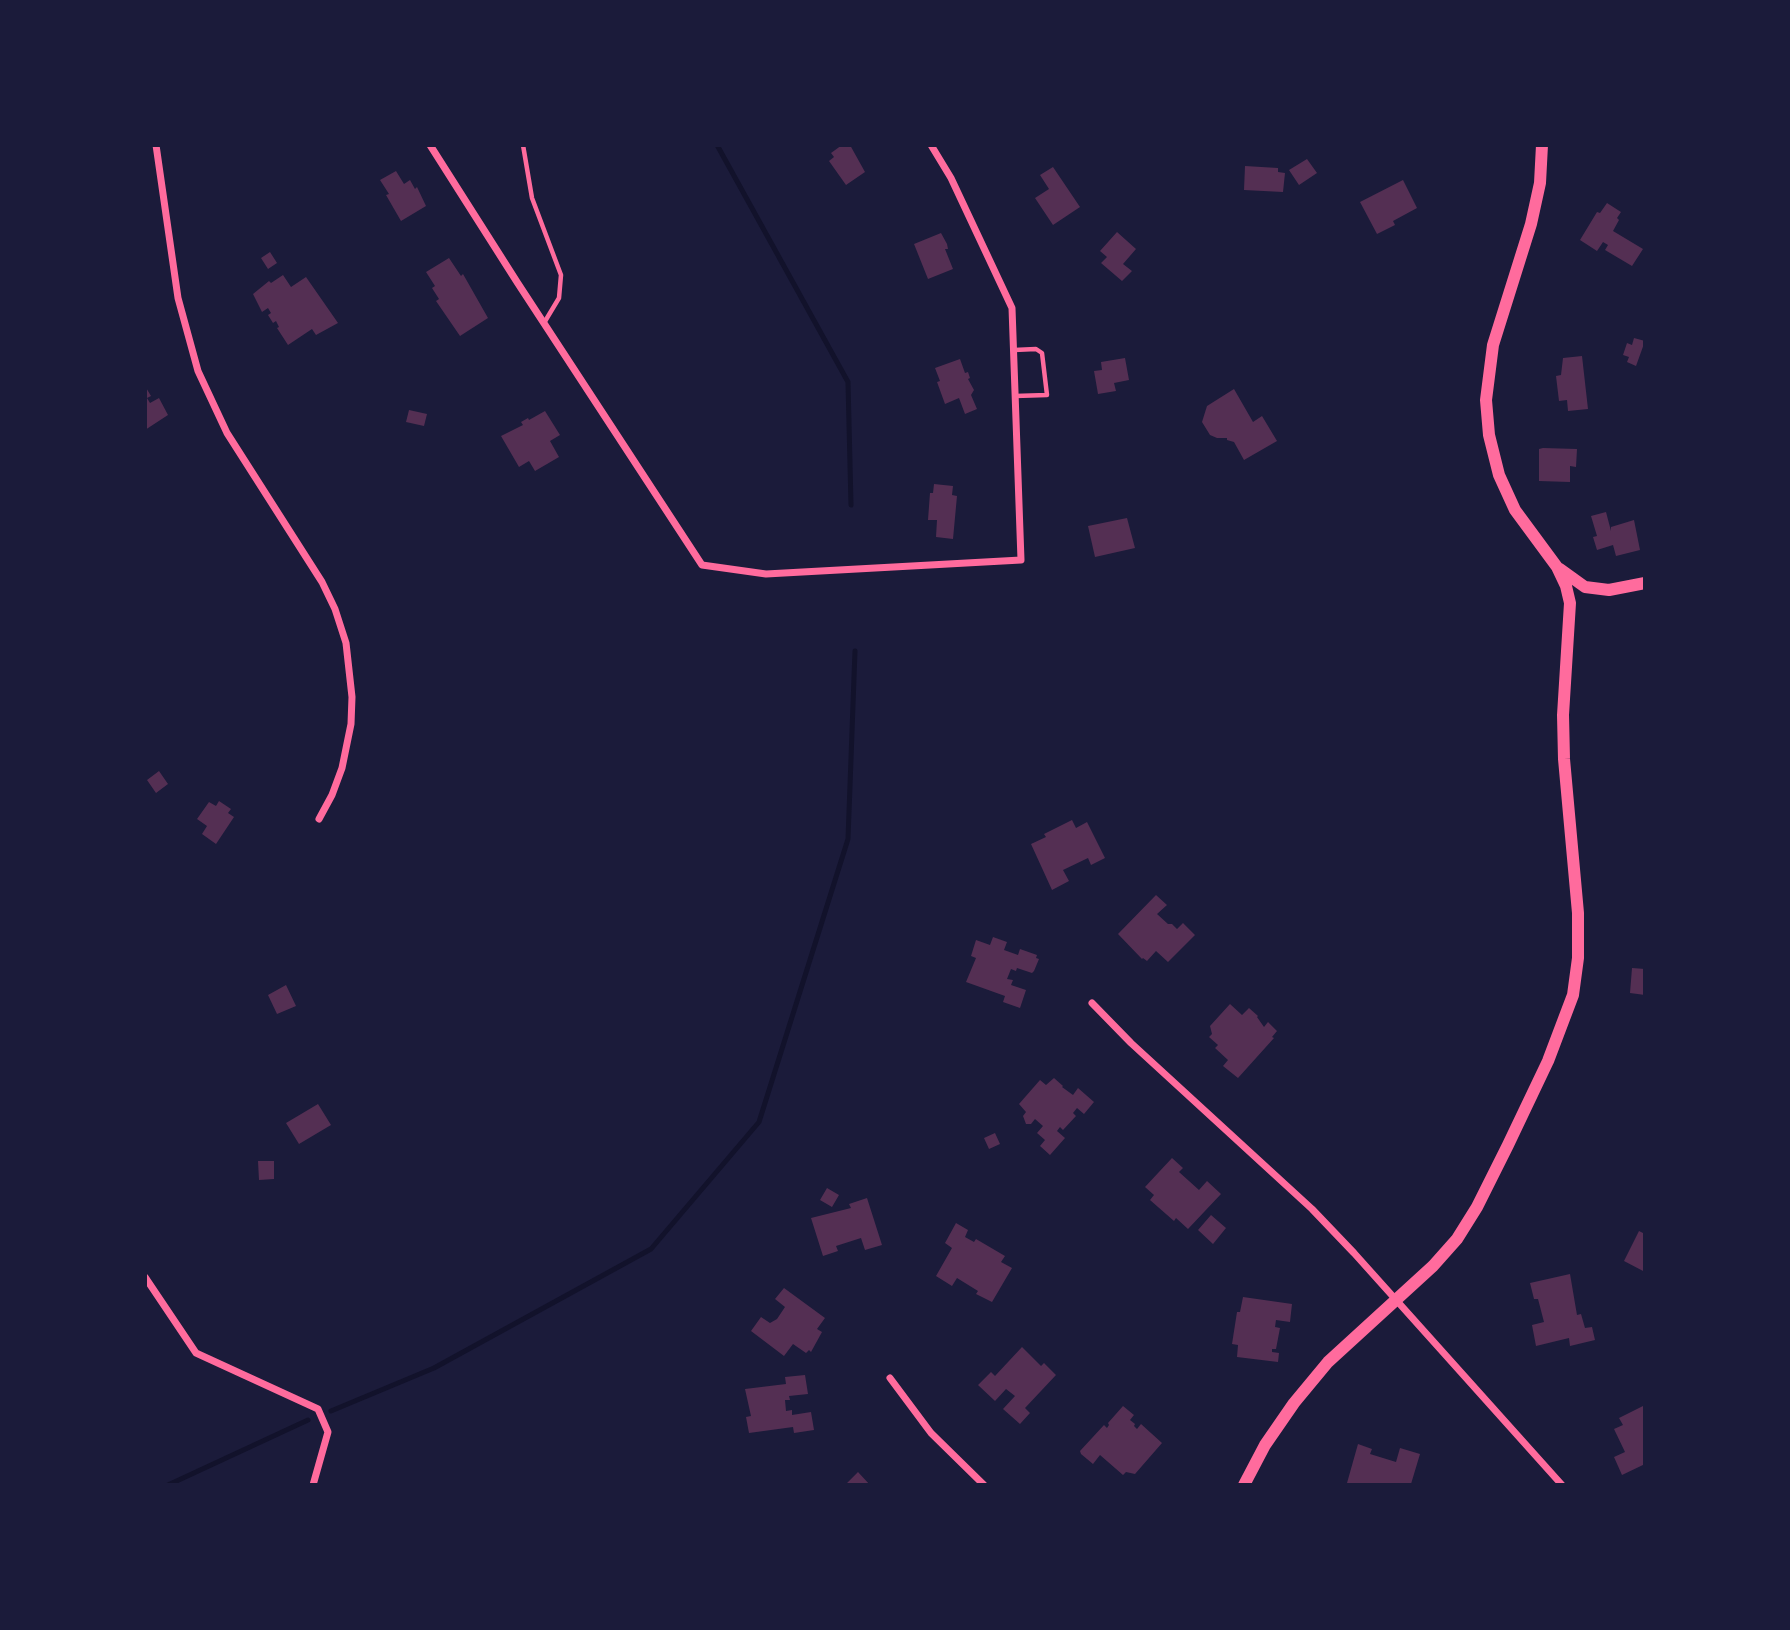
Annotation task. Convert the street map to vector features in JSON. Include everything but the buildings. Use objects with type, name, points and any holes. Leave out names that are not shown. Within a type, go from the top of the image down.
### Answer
[{"type":"street","points":[[156,145],[178,298],[198,371],[227,433],[322,582],[335,609],[346,643],[352,697],[351,724],[342,768],[319,819]]},
{"type":"street","points":[[430,145],[702,565],[766,574],[1021,560],[1012,308],[951,178],[931,145]]},
{"type":"street","points":[[1244,1485],[1265,1446],[1294,1403],[1328,1362],[1397,1301],[1457,1239],[1477,1207],[1548,1061],[1573,995],[1578,958],[1578,912],[1564,759],[1563,715],[1570,603],[1557,567],[1515,510],[1499,475],[1489,435],[1486,400],[1490,361],[1499,321],[1531,224],[1540,183],[1542,145]]},
{"type":"street","points":[[1557,567],[1585,587],[1609,590],[1645,583]]},
{"type":"street","points":[[1092,1003],[1131,1043],[1312,1209],[1563,1485]]},
{"type":"street","points":[[145,1278],[196,1353],[318,1409],[328,1432],[313,1485]]},
{"type":"street","points":[[890,1378],[931,1433],[984,1485]]},
{"type":"lane","points":[[525,145],[532,198],[561,275],[559,298],[544,323]]},
{"type":"lane","points":[[1013,350],[1036,349],[1042,353],[1047,396],[1015,396]]},
{"type":"waterway","points":[[717,145],[848,382],[851,505]]},
{"type":"waterway","points":[[331,1411],[434,1368],[651,1249],[759,1122],[848,839],[855,651]]},
{"type":"waterway","points":[[168,1485],[308,1420]]}]
